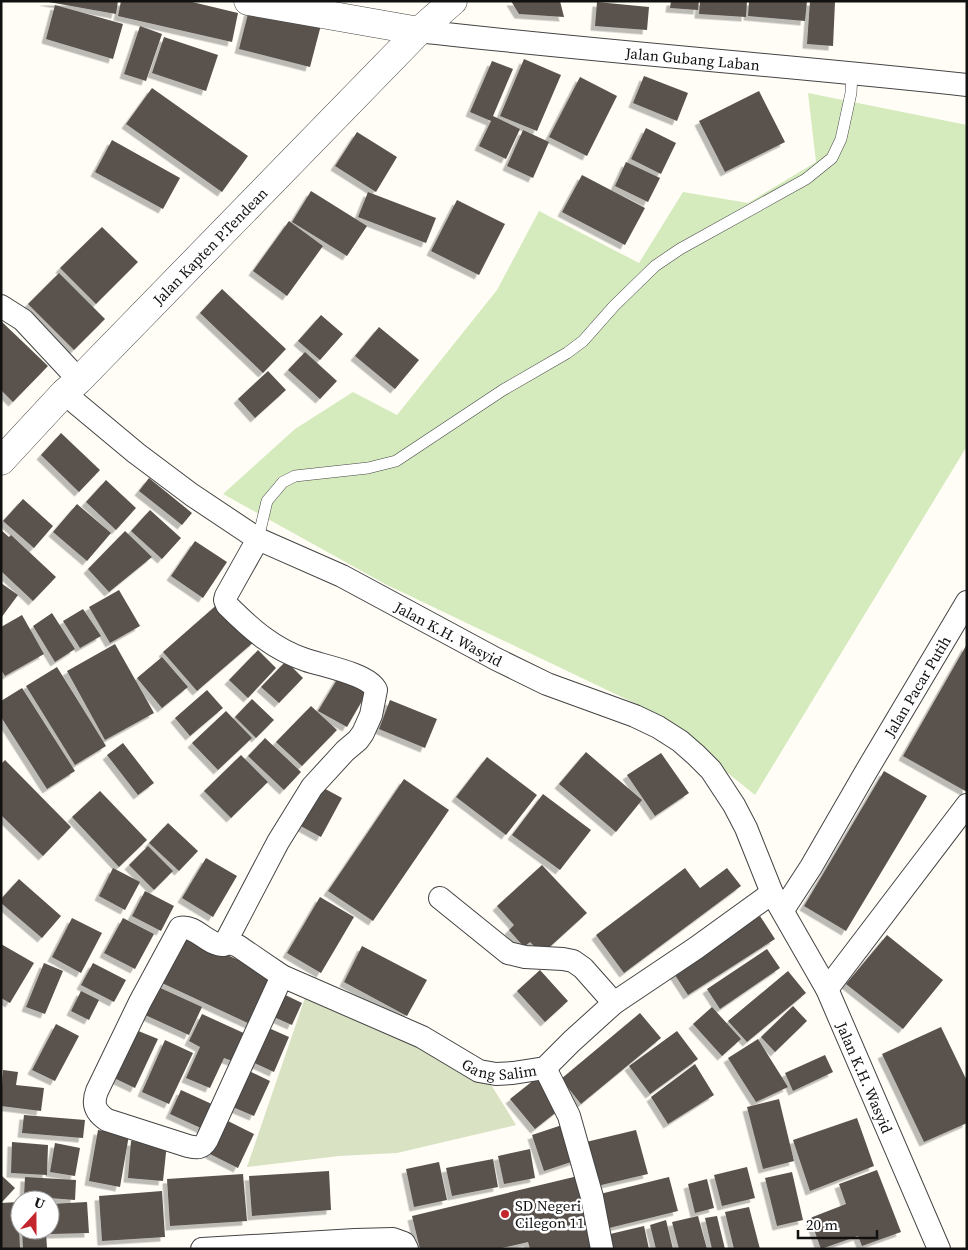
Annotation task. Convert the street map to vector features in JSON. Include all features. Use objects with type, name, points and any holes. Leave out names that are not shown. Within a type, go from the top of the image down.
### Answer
[{"type":"street","points":[[248,1],[419,31]]},
{"type":"street","name":"Jalan Kapten P.Tendean","points":[[1,462],[71,386],[419,31],[453,1]]},
{"type":"street","name":"Jalan Gubang Laban","points":[[419,31],[967,84]]},
{"type":"street","name":"Jalan K.H. Wasyid","points":[[1,306],[23,320],[71,386],[136,453],[192,495],[258,539],[342,576],[547,684],[635,716],[658,727],[680,741],[710,770],[734,805],[778,902],[827,989],[939,1249]]},
{"type":"street","points":[[227,942],[278,842],[312,787],[345,751],[358,740],[371,715],[376,690],[372,682],[306,660],[277,648],[227,605],[226,596],[258,539]]},
{"type":"street","name":"Jalan Pacar Putih","points":[[778,902],[811,867],[967,602]]},
{"type":"street","points":[[827,989],[967,805]]},
{"type":"street","points":[[440,898],[508,953],[526,957],[573,961],[583,968],[614,1003]]},
{"type":"street","name":"Gang Salim","points":[[282,976],[207,1140],[201,1147],[188,1146],[107,1120],[99,1115],[95,1108],[94,1100],[97,1090],[140,1002],[180,928],[188,928],[219,945],[224,945],[227,942],[238,946],[282,976],[422,1037],[479,1071],[513,1074],[545,1068],[572,1040],[614,1003],[696,948],[778,902]]},
{"type":"street","points":[[545,1068],[569,1116],[592,1197],[602,1249]]},
{"type":"street","points":[[202,1249],[393,1239],[404,1243],[407,1249]]},
{"type":"lane","points":[[258,539],[267,501],[283,482],[295,476],[368,468],[396,461],[403,457],[503,390],[567,353],[582,341],[655,266],[680,249],[806,179],[832,158],[841,139],[850,101],[852,72]]},
{"type":"green space","points":[[808,93],[967,125],[967,446],[755,795],[651,711],[385,584],[223,494],[295,429],[353,392],[397,415],[497,290],[539,211],[639,263],[683,192],[748,203],[816,162]]},
{"type":"green space","points":[[308,989],[472,1054],[516,1125],[397,1153],[339,1156],[247,1167]]},
{"type":"building","points":[[43,1],[118,1],[116,14]]},
{"type":"building","points":[[121,1],[188,1],[238,13],[232,42],[118,16]]},
{"type":"building","points":[[511,1],[560,1],[564,17],[519,14]]},
{"type":"building","points":[[671,1],[699,1],[698,10],[670,8]]},
{"type":"building","points":[[700,1],[747,1],[746,17],[699,14]]},
{"type":"building","points":[[749,1],[807,1],[805,21],[748,16]]},
{"type":"building","points":[[810,1],[835,2],[833,46],[807,44]]},
{"type":"building","points":[[597,2],[649,7],[647,30],[595,26]]},
{"type":"building","points":[[55,5],[123,24],[113,59],[46,39]]},
{"type":"building","points":[[250,6],[321,25],[310,67],[239,49]]},
{"type":"building","points":[[140,26],[162,34],[146,81],[124,74]]},
{"type":"building","points":[[164,37],[218,55],[206,91],[152,73]]},
{"type":"building","points":[[524,59],[561,75],[537,131],[500,116]]},
{"type":"building","points":[[492,61],[513,69],[493,116],[520,129],[506,159],[479,146],[491,121],[470,112]]},
{"type":"building","points":[[644,76],[688,93],[677,121],[633,103]]},
{"type":"building","points":[[580,77],[617,96],[587,156],[549,137]]},
{"type":"building","points":[[152,88],[248,156],[222,192],[126,124]]},
{"type":"building","points":[[759,91],[785,142],[725,172],[699,121]]},
{"type":"building","points":[[646,128],[676,143],[661,174],[631,159]]},
{"type":"building","points":[[523,130],[549,142],[533,178],[507,166]]},
{"type":"building","points":[[357,132],[397,157],[376,192],[335,166]]},
{"type":"building","points":[[112,140],[180,178],[163,209],[95,172]]},
{"type":"building","points":[[626,162],[660,178],[648,202],[615,186]]},
{"type":"building","points":[[582,175],[645,208],[625,245],[562,212]]},
{"type":"building","points":[[311,191],[367,226],[347,256],[292,222]]},
{"type":"building","points":[[368,192],[436,218],[426,243],[358,217]]},
{"type":"building","points":[[457,200],[505,224],[479,275],[431,251]]},
{"type":"building","points":[[289,221],[323,246],[287,296],[253,271]]},
{"type":"building","points":[[102,227],[138,262],[96,304],[60,268]]},
{"type":"building","points":[[59,273],[105,319],[74,350],[28,304]]},
{"type":"building","points":[[222,289],[286,349],[263,373],[200,313]]},
{"type":"building","points":[[321,315],[343,334],[320,360],[298,341]]},
{"type":"building","points":[[1,321],[48,366],[13,402],[1,390]]},
{"type":"building","points":[[379,327],[419,360],[395,389],[355,356]]},
{"type":"building","points":[[305,352],[337,381],[320,399],[288,370]]},
{"type":"building","points":[[268,371],[286,390],[255,418],[238,399]]},
{"type":"building","points":[[61,433],[100,470],[79,492],[41,455]]},
{"type":"building","points":[[149,478],[192,513],[182,525],[139,491]]},
{"type":"building","points":[[106,480],[136,508],[116,530],[86,502]]},
{"type":"building","points":[[23,499],[53,526],[34,548],[3,521]]},
{"type":"building","points":[[77,504],[111,533],[87,561],[53,532]]},
{"type":"building","points":[[150,510],[181,538],[162,559],[131,531]]},
{"type":"building","points":[[1,530],[9,537],[11,535],[56,577],[33,601],[1,571]]},
{"type":"building","points":[[125,531],[152,557],[109,592],[88,569]]},
{"type":"building","points":[[195,541],[227,562],[203,598],[171,576]]},
{"type":"building","points":[[1,583],[18,595],[1,618]]},
{"type":"building","points":[[119,590],[140,626],[110,643],[89,607]]},
{"type":"building","points":[[220,602],[255,641],[197,691],[163,652]]},
{"type":"building","points":[[83,609],[101,636],[80,648],[63,621]]},
{"type":"building","points":[[52,613],[75,649],[55,662],[33,626]]},
{"type":"building","points":[[22,615],[44,654],[5,676],[1,670],[1,627]]},
{"type":"building","points":[[115,644],[154,713],[105,740],[67,671]]},
{"type":"building","points":[[967,644],[967,792],[903,756]]},
{"type":"building","points":[[258,650],[276,668],[248,698],[229,680]]},
{"type":"building","points":[[162,657],[188,687],[162,708],[137,678]]},
{"type":"building","points":[[286,661],[303,678],[279,703],[261,687]]},
{"type":"building","points":[[57,667],[106,746],[75,765],[26,686]]},
{"type":"building","points":[[341,673],[369,689],[347,727],[318,711]]},
{"type":"building","points":[[22,688],[75,771],[47,789],[1,717],[1,701]]},
{"type":"building","points":[[207,690],[223,708],[190,736],[175,718]]},
{"type":"building","points":[[252,699],[274,720],[256,738],[235,717]]},
{"type":"building","points":[[390,700],[437,719],[425,748],[379,729]]},
{"type":"building","points":[[311,706],[337,730],[302,766],[276,742]]},
{"type":"building","points":[[226,711],[252,738],[218,770],[192,743]]},
{"type":"building","points":[[265,738],[301,772],[284,790],[248,756]]},
{"type":"building","points":[[123,743],[154,783],[138,795],[107,755]]},
{"type":"building","points":[[586,752],[642,800],[616,832],[559,784]]},
{"type":"building","points":[[661,753],[689,793],[655,816],[627,775]]},
{"type":"building","points":[[241,755],[268,782],[231,818],[204,791]]},
{"type":"building","points":[[487,757],[537,795],[506,835],[456,797]]},
{"type":"building","points":[[5,760],[71,827],[43,856],[1,815],[1,764]]},
{"type":"building","points":[[884,771],[927,796],[846,931],[804,906]]},
{"type":"building","points":[[404,779],[449,810],[373,921],[328,891]]},
{"type":"building","points":[[318,785],[342,798],[321,837],[297,824]]},
{"type":"building","points":[[100,791],[147,840],[119,867],[72,817]]},
{"type":"building","points":[[543,794],[591,830],[560,870],[512,835]]},
{"type":"building","points":[[168,823],[198,851],[179,871],[149,843]]},
{"type":"building","points":[[148,846],[173,871],[154,890],[129,865]]},
{"type":"building","points":[[206,858],[237,876],[213,917],[182,898]]},
{"type":"building","points":[[542,865],[587,913],[542,954],[530,942],[524,947],[509,930],[514,925],[497,906]]},
{"type":"building","points":[[113,868],[140,882],[125,910],[99,896]]},
{"type":"building","points":[[685,868],[700,888],[727,868],[741,886],[624,973],[596,935]]},
{"type":"building","points":[[19,879],[61,916],[42,938],[1,903],[1,899]]},
{"type":"building","points":[[145,891],[174,906],[161,931],[132,916]]},
{"type":"building","points":[[320,897],[354,917],[321,973],[287,953]]},
{"type":"building","points":[[760,916],[775,939],[688,995],[673,972]]},
{"type":"building","points":[[72,918],[102,933],[81,973],[52,957]]},
{"type":"building","points":[[123,918],[154,934],[135,969],[104,953]]},
{"type":"building","points":[[887,935],[943,980],[903,1029],[846,984]]},
{"type":"building","points":[[186,936],[275,977],[250,1024],[162,983]]},
{"type":"building","points":[[1,944],[34,963],[10,1003],[1,998]]},
{"type":"building","points":[[362,946],[427,980],[407,1016],[344,982]]},
{"type":"building","points":[[767,949],[780,968],[720,1009],[707,989]]},
{"type":"building","points":[[44,963],[63,971],[45,1014],[26,1007]]},
{"type":"building","points":[[93,963],[126,980],[114,1002],[81,985]]},
{"type":"building","points":[[540,970],[568,1001],[545,1022],[517,991]]},
{"type":"building","points":[[788,971],[806,993],[747,1042],[728,1021]]},
{"type":"building","points":[[156,986],[202,1007],[189,1035],[143,1014]]},
{"type":"building","points":[[81,991],[99,1000],[89,1020],[71,1011]]},
{"type":"building","points":[[277,991],[302,1003],[292,1025],[267,1014]]},
{"type":"building","points":[[793,1006],[807,1021],[775,1052],[761,1037]]},
{"type":"building","points":[[712,1007],[741,1039],[722,1056],[693,1024]]},
{"type":"building","points":[[640,1013],[661,1038],[581,1104],[561,1079]]},
{"type":"building","points":[[202,1014],[248,1035],[235,1062],[224,1058],[210,1088],[186,1078],[200,1047],[189,1041]]},
{"type":"building","points":[[56,1024],[79,1036],[55,1081],[32,1070]]},
{"type":"building","points":[[262,1025],[289,1037],[274,1072],[246,1059]]},
{"type":"building","points":[[941,1027],[967,1081],[967,1123],[924,1142],[882,1054]]},
{"type":"building","points":[[136,1030],[158,1039],[135,1088],[114,1078]]},
{"type":"building","points":[[677,1031],[698,1059],[650,1094],[629,1066]]},
{"type":"building","points":[[758,1039],[788,1087],[756,1102],[728,1058]]},
{"type":"building","points":[[165,1040],[193,1053],[169,1104],[142,1092]]},
{"type":"building","points":[[825,1055],[833,1072],[793,1091],[785,1073]]},
{"type":"building","points":[[695,1064],[714,1095],[668,1124],[651,1097]]},
{"type":"building","points":[[245,1069],[270,1081],[254,1116],[228,1105]]},
{"type":"building","points":[[3,1070],[18,1072],[16,1085],[44,1088],[41,1111],[1,1106]]},
{"type":"building","points":[[539,1076],[564,1106],[535,1129],[510,1099]]},
{"type":"building","points":[[181,1090],[214,1105],[203,1129],[170,1114]]},
{"type":"building","points":[[779,1099],[794,1161],[763,1169],[747,1107]]},
{"type":"building","points":[[24,1115],[85,1120],[83,1138],[22,1133]]},
{"type":"building","points":[[857,1118],[874,1166],[810,1191],[793,1140]]},
{"type":"building","points":[[226,1120],[254,1134],[238,1168],[210,1154]]},
{"type":"building","points":[[568,1123],[580,1159],[544,1171],[532,1135]]},
{"type":"building","points":[[98,1130],[129,1135],[120,1187],[89,1181]]},
{"type":"building","points":[[636,1130],[648,1174],[597,1186],[586,1142]]},
{"type":"building","points":[[131,1141],[167,1143],[163,1181],[128,1178]]},
{"type":"building","points":[[12,1142],[48,1145],[47,1175],[11,1173]]},
{"type":"building","points":[[55,1143],[80,1148],[75,1176],[50,1172]]},
{"type":"building","points":[[530,1149],[535,1178],[504,1184],[498,1156]]},
{"type":"building","points":[[493,1159],[498,1187],[452,1196],[446,1168]]},
{"type":"building","points":[[439,1162],[447,1200],[414,1207],[406,1169]]},
{"type":"building","points":[[747,1167],[755,1198],[722,1206],[714,1175]]},
{"type":"building","points":[[877,1170],[901,1232],[862,1246],[858,1236],[821,1249],[810,1218],[846,1204],[839,1184]]},
{"type":"building","points":[[329,1171],[331,1210],[252,1216],[249,1176]]},
{"type":"building","points":[[792,1172],[803,1220],[777,1226],[765,1178]]},
{"type":"building","points":[[243,1174],[247,1221],[170,1226],[167,1179]]},
{"type":"building","points":[[1,1175],[15,1188],[10,1190],[10,1193],[1,1201]]},
{"type":"building","name":"SD Negeri Cilegon 11","points":[[578,1176],[595,1249],[530,1249],[528,1242],[498,1249],[420,1249],[412,1216]]},
{"type":"building","points":[[25,1177],[76,1180],[75,1200],[60,1199],[60,1190],[24,1190]]},
{"type":"building","points":[[669,1177],[678,1211],[609,1228],[600,1194]]},
{"type":"building","points":[[707,1179],[714,1208],[695,1213],[688,1184]]},
{"type":"building","points":[[162,1191],[165,1237],[102,1241],[99,1196]]},
{"type":"building","points":[[10,1202],[10,1240],[20,1240],[20,1249],[1,1249],[1,1203]]},
{"type":"building","points":[[87,1202],[89,1233],[60,1234],[60,1203]]},
{"type":"building","points":[[749,1207],[760,1249],[734,1249],[725,1212]]},
{"type":"building","points":[[698,1216],[707,1249],[679,1249],[672,1222]]},
{"type":"building","points":[[717,1216],[725,1249],[712,1249],[705,1218]]},
{"type":"building","points":[[666,1220],[673,1249],[656,1249],[650,1225]]},
{"type":"building","points":[[644,1226],[649,1249],[610,1249],[606,1235]]},
{"type":"building","points":[[23,1240],[47,1240],[47,1249],[23,1249]]},
{"type":"place","name":"SD Negeri Cilegon 11","points":[[505,1214]]}]
